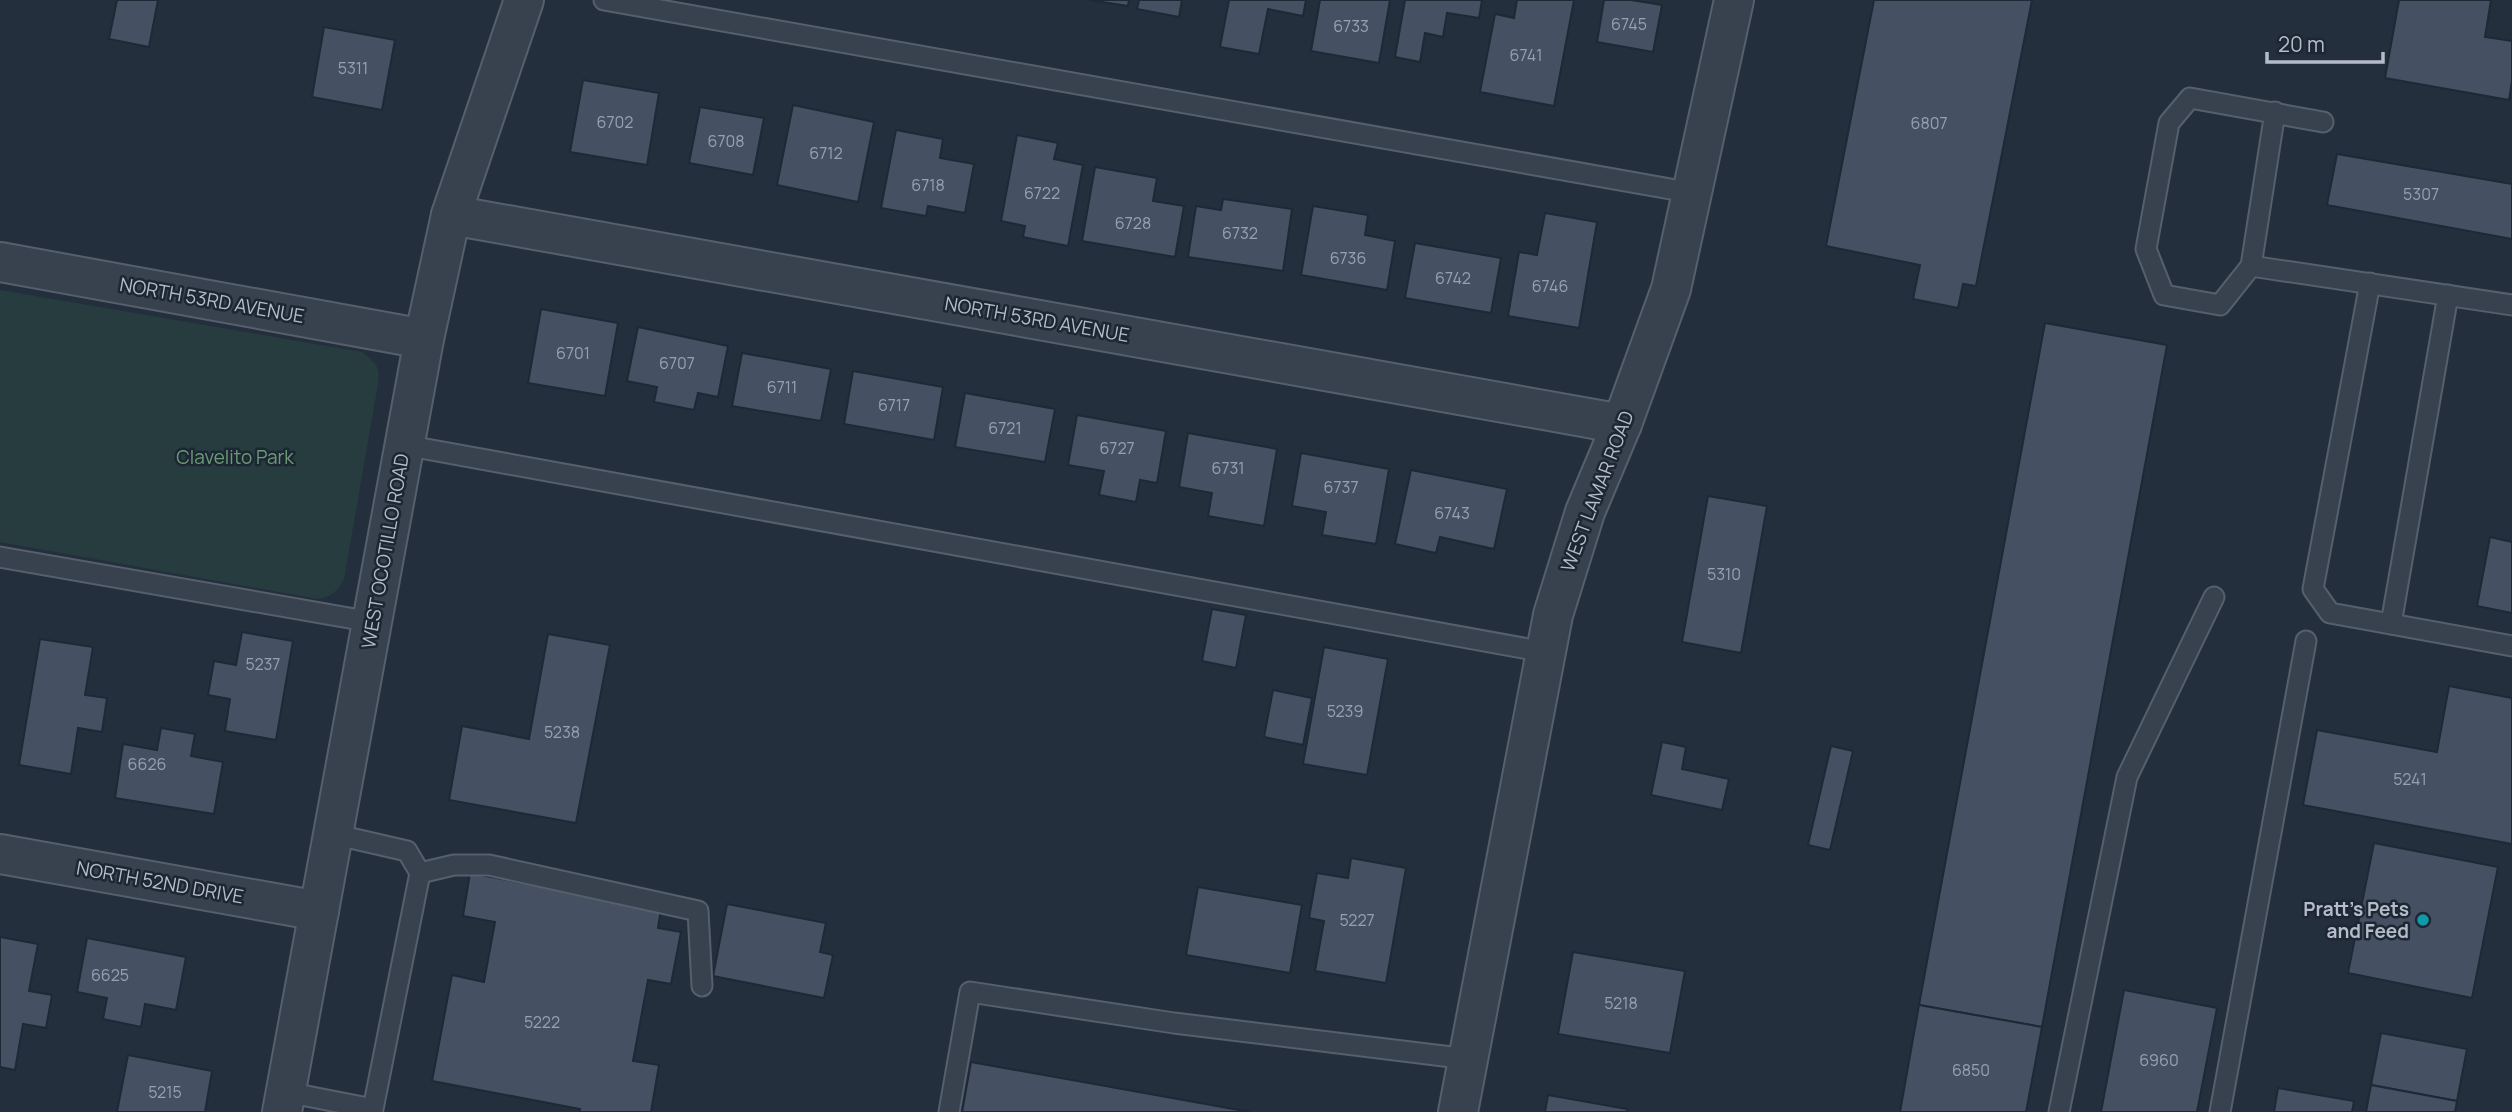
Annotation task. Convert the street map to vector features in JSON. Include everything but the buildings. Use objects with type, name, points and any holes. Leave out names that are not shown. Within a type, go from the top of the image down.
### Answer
[{"type":"street","name":"WEST OCOTILLO ROAD","points":[[284,1102],[404,445],[451,215],[524,0]]},
{"type":"street","name":"WEST LAMAR ROAD","points":[[1458,1112],[1553,615],[1584,512],[1622,424],[1671,289],[1734,0]]},
{"type":"street","name":"NORTH 53RD AVENUE","points":[[451,215],[1622,424]]},
{"type":"street","name":"NORTH 53RD AVENUE","points":[[0,262],[424,339]]},
{"type":"street","name":"NORTH 52ND DRIVE","points":[[0,854],[319,911]]},
{"type":"lane","points":[[604,0],[1693,194]]},
{"type":"lane","points":[[2275,112],[2251,266],[2220,306],[2164,295],[2146,249],[2169,123],[2190,98],[2275,112],[2323,122]]},
{"type":"lane","points":[[2251,266],[2512,305]]},
{"type":"lane","points":[[2370,284],[2313,589],[2330,613],[2512,646]]},
{"type":"lane","points":[[2391,624],[2448,295]]},
{"type":"lane","points":[[404,445],[1545,652]]},
{"type":"lane","points":[[0,557],[372,622]]},
{"type":"lane","points":[[2059,1112],[2127,777],[2214,597]]},
{"type":"lane","points":[[2220,1112],[2306,641]]},
{"type":"lane","points":[[284,1102],[373,1109],[420,873],[407,851],[333,835]]},
{"type":"lane","points":[[420,873],[454,864],[489,865],[698,911],[702,986]]},
{"type":"lane","points":[[949,1112],[970,992],[1174,1023],[1468,1059]]},
{"type":"green space","name":"Clavelito Park","points":[[0,290],[362,352],[368,357],[377,368],[377,390],[344,579],[336,590],[331,595],[318,599],[0,542]]},
{"type":"place","name":"Pratt's Pets and Feed","points":[[2423,920]]}]
